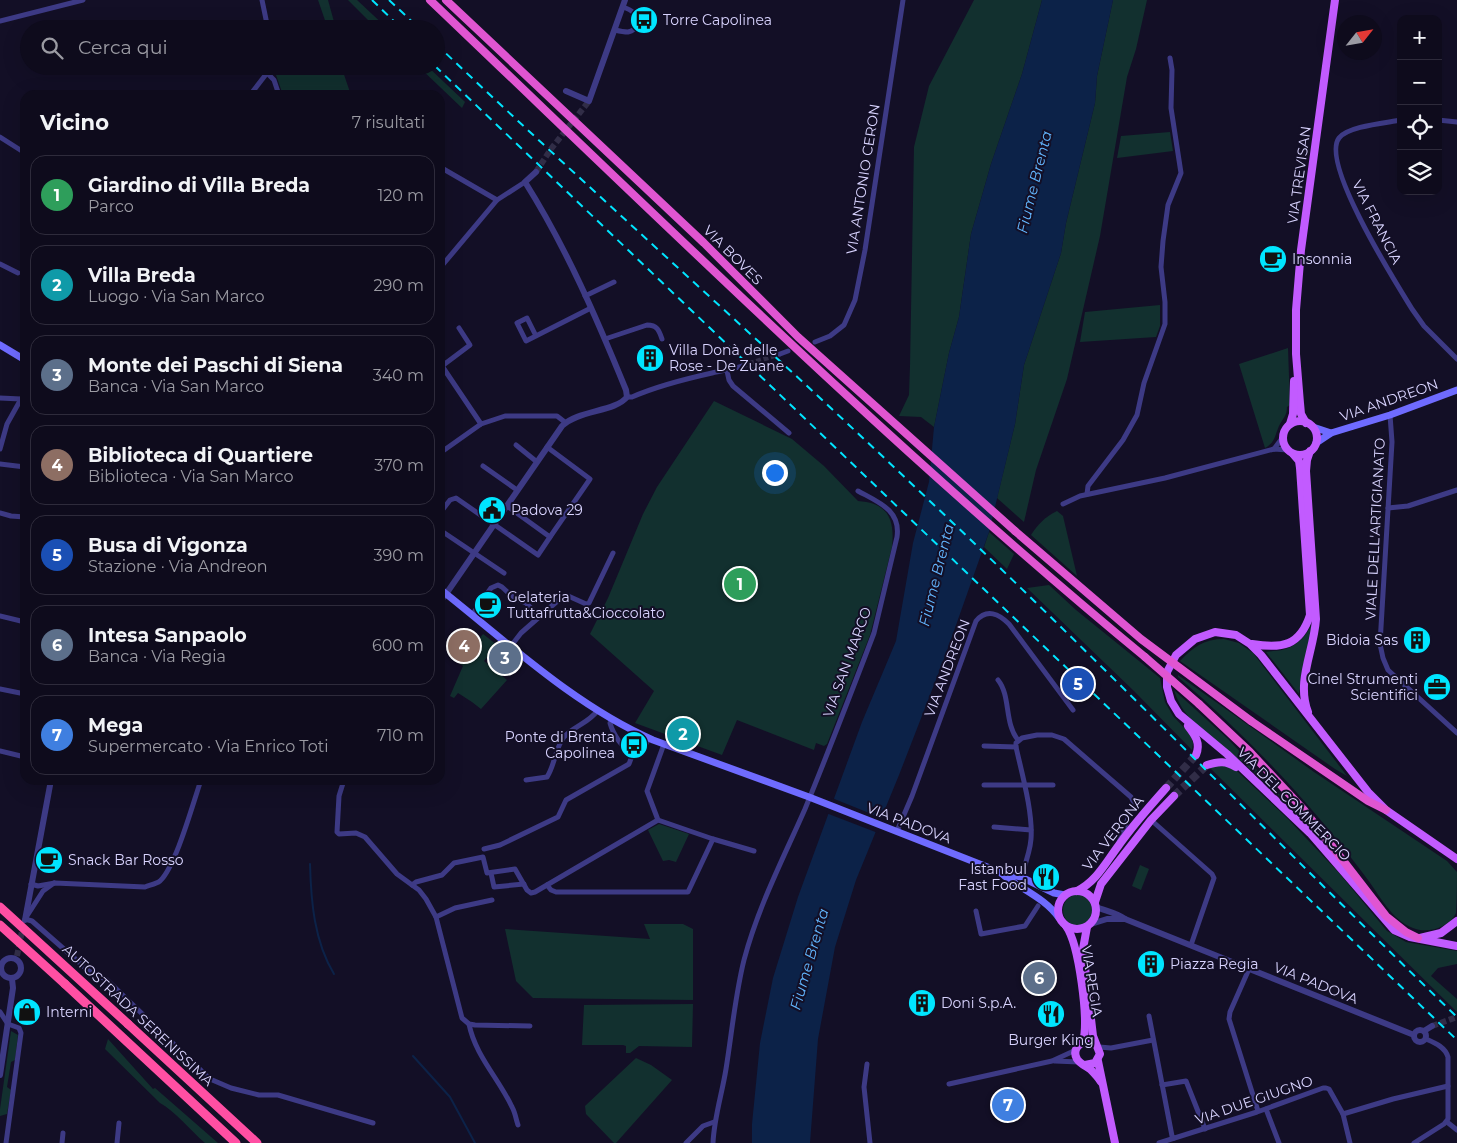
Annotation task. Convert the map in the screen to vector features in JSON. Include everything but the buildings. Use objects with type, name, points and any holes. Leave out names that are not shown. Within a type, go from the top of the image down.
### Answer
[{"type":"highway","name":"VIA BOVES","points":[[430,0],[780,334],[956,493]]},
{"type":"highway","name":"VIA BOVES","points":[[446,0],[704,243],[798,337],[1006,523]]},
{"type":"highway","name":"VIA DEL COMMERCIO","points":[[956,493],[1229,732],[1304,810],[1386,916],[1418,938]]},
{"type":"highway","name":"VIA DEL COMMERCIO","points":[[1006,523],[1147,645],[1251,721],[1368,801],[1386,810]]},
{"type":"highway","name":"AUTOSTRADA SERENISSIMA","points":[[0,907],[257,1143]]},
{"type":"highway","name":"AUTOSTRADA SERENISSIMA","points":[[0,925],[236,1143]]},
{"type":"main road","name":"VIA TREVISAN","points":[[1309,425],[1301,414],[1295,322],[1298,276],[1334,0]]},
{"type":"main road","points":[[0,344],[20,357]]},
{"type":"main road","name":"VIA TREVISAN","points":[[1290,424],[1293,414],[1296,354]]},
{"type":"main road","name":"VIA ANDREON","points":[[1316,443],[1331,433],[1390,415],[1456,389]]},
{"type":"main road","points":[[1250,644],[1277,647],[1288,644],[1300,635],[1310,615],[1299,461],[1285,445],[1283,437],[1285,430],[1290,424],[1298,421],[1309,425],[1316,434],[1316,443],[1310,451],[1306,472],[1316,619],[1303,691],[1305,705],[1310,718]]},
{"type":"main road","name":"VIA ANDREON","points":[[1309,425],[1331,433]]},
{"type":"main road","points":[[1291,452],[1302,455],[1310,451]]},
{"type":"main road","points":[[445,593],[539,669],[613,719],[664,744],[809,797]]},
{"type":"main road","name":"VIA DEL COMMERCIO","points":[[1457,859],[1386,810],[1363,786],[1262,655],[1250,644],[1236,635],[1215,632],[1202,635],[1182,649],[1170,664],[1167,676],[1169,695],[1179,714],[1227,754],[1310,833],[1394,930],[1418,938],[1457,946]]},
{"type":"main road","points":[[1179,714],[1198,741],[1199,746],[1196,755]]},
{"type":"main road","points":[[1208,765],[1223,762],[1244,771]]},
{"type":"main road","name":"VIA VERONA","points":[[1077,891],[1097,875],[1166,788]]},
{"type":"main road","name":"VIA VERONA","points":[[1096,904],[1101,884],[1150,820],[1174,796]]},
{"type":"main road","name":"VIA PADOVA","points":[[809,797],[889,829],[898,829],[1000,872],[1021,877],[1054,893],[1065,895]]},
{"type":"main road","name":"VIA PADOVA","points":[[1000,872],[1015,885],[1044,901],[1066,926],[1075,930],[1089,926]]},
{"type":"main road","points":[[1059,918],[1058,906],[1065,895],[1077,891]]},
{"type":"main road","name":"VIA PADOVA","points":[[1077,891],[1088,894],[1096,904]]},
{"type":"main road","points":[[1089,926],[1096,916],[1096,904]]},
{"type":"main road","points":[[1418,938],[1442,933],[1457,921]]},
{"type":"main road","name":"VIA REGIA","points":[[1066,926],[1073,942],[1080,982],[1086,1026],[1083,1042]]},
{"type":"main road","name":"VIA REGIA","points":[[1089,926],[1083,948],[1093,1036],[1098,1046]]},
{"type":"main road","points":[[1102,1082],[1076,1056],[1076,1049],[1083,1042],[1090,1041],[1098,1046],[1100,1054],[1098,1061],[1114,1143]]},
{"type":"main road","points":[[1082,1063],[1092,1065],[1098,1061]]},
{"type":"street","points":[[0,21],[83,0]]},
{"type":"street","points":[[262,0],[266,20]]},
{"type":"street","name":"VIA ANTONIO CERON","points":[[815,342],[830,336],[844,325],[855,300],[902,0]]},
{"type":"street","points":[[566,91],[589,101],[624,3],[634,12],[638,24],[629,31],[615,30]]},
{"type":"street","points":[[1087,494],[1088,486],[1124,440],[1138,415],[1144,383],[1165,324],[1165,302],[1160,267],[1168,205],[1181,173],[1171,108],[1172,70],[1170,58]]},
{"type":"street","points":[[254,90],[265,75]]},
{"type":"street","points":[[268,75],[274,80],[278,90]]},
{"type":"street","points":[[1442,120],[1457,122]]},
{"type":"street","name":"VIA FRANCIA","points":[[1397,121],[1345,132],[1340,137],[1336,148],[1340,169],[1349,197],[1412,309],[1424,326],[1457,358]]},
{"type":"street","points":[[0,137],[20,149]]},
{"type":"street","points":[[445,171],[497,200]]},
{"type":"street","points":[[445,262],[497,200],[525,182],[536,172]]},
{"type":"street","points":[[525,182],[558,241],[591,308],[626,390],[626,397]]},
{"type":"street","points":[[0,264],[18,273]]},
{"type":"street","points":[[585,296],[614,282]]},
{"type":"street","points":[[536,336],[527,318],[517,323],[526,341],[536,336],[591,308]]},
{"type":"street","points":[[605,339],[647,325],[653,325],[658,328],[662,339]]},
{"type":"street","points":[[445,361],[470,345],[459,328]]},
{"type":"street","points":[[780,354],[788,351]]},
{"type":"street","points":[[445,589],[474,553],[566,423],[577,417],[621,402],[626,397],[632,397],[711,373],[727,371],[742,366]]},
{"type":"street","points":[[445,370],[481,424]]},
{"type":"street","points":[[727,371],[733,386],[789,433]]},
{"type":"street","points":[[0,398],[20,399]]},
{"type":"street","points":[[0,449],[7,424],[20,404]]},
{"type":"street","name":"VIALE DELL'ARTIGIANATO","points":[[1390,415],[1392,442],[1380,644],[1382,658],[1388,670],[1457,733]]},
{"type":"street","points":[[445,449],[481,424],[506,416],[557,416],[566,423]]},
{"type":"street","points":[[1274,449],[1283,437]]},
{"type":"street","points":[[516,445],[537,462]]},
{"type":"street","points":[[445,506],[450,500],[456,498],[538,555],[590,479],[547,448]]},
{"type":"street","points":[[1063,504],[1087,494],[1165,478],[1274,449],[1291,452]]},
{"type":"street","points":[[0,464],[20,466]]},
{"type":"street","points":[[483,466],[518,490]]},
{"type":"street","points":[[1388,508],[1408,506],[1457,490]]},
{"type":"street","name":"VIA SAN MARCO","points":[[712,1143],[714,1122],[726,1070],[733,1017],[744,961],[756,922],[809,797],[871,640],[897,537],[898,526],[894,516],[881,504],[858,491]]},
{"type":"street","points":[[507,506],[550,537]]},
{"type":"street","points":[[0,513],[20,516]]},
{"type":"street","points":[[445,533],[504,573]]},
{"type":"street","points":[[510,646],[521,633],[563,596],[566,595],[586,604],[589,603],[614,555]]},
{"type":"street","points":[[472,615],[491,588],[498,585],[514,598],[526,603],[540,616]]},
{"type":"street","name":"VIA ANDREON","points":[[898,829],[976,622],[980,616],[988,613],[995,614],[1009,624],[1073,710]]},
{"type":"street","points":[[0,616],[20,621]]},
{"type":"street","points":[[998,680],[1002,688],[1011,728],[1018,740],[1016,747],[1031,830],[1030,849],[1021,877]]},
{"type":"street","points":[[0,689],[20,693]]},
{"type":"street","points":[[526,780],[547,777],[562,740],[589,720],[598,710]]},
{"type":"street","points":[[613,719],[610,724],[614,733],[627,750],[634,753]]},
{"type":"street","points":[[1018,740],[1042,734],[1064,739],[1131,797],[1134,803],[1119,845]]},
{"type":"street","points":[[484,849],[500,845],[558,817],[566,800],[629,764],[634,753],[646,744],[649,738]]},
{"type":"street","points":[[658,820],[647,791],[664,744]]},
{"type":"street","points":[[984,746],[1016,747]]},
{"type":"street","points":[[0,752],[20,756]]},
{"type":"street","points":[[984,784],[1053,785]]},
{"type":"street","points":[[25,919],[50,785]]},
{"type":"street","points":[[31,884],[38,886],[54,883],[145,887],[158,882],[168,871],[199,785]]},
{"type":"street","points":[[343,785],[337,832],[339,834],[356,833],[365,837],[398,874],[426,899],[436,917],[460,1013],[469,1024],[472,1036],[512,1106],[518,1125]]},
{"type":"street","points":[[412,885],[416,882],[442,875],[454,863],[483,857],[487,873],[515,869],[531,894],[658,820],[754,851]]},
{"type":"street","name":"VIA VERONA","points":[[1150,820],[1212,874],[1214,878],[1191,945]]},
{"type":"street","points":[[994,827],[1031,830]]},
{"type":"street","points":[[547,885],[556,892],[688,892],[713,839]]},
{"type":"street","points":[[491,873],[494,887],[524,884]]},
{"type":"street","points":[[25,919],[43,891],[54,883]]},
{"type":"street","points":[[436,917],[455,908],[492,900]]},
{"type":"street","name":"VIA PADOVA","points":[[1096,904],[1106,912],[1119,914],[1248,970],[1414,1035],[1418,1030],[1425,1035]]},
{"type":"street","points":[[976,911],[981,934],[1025,926],[1038,906]]},
{"type":"street","name":"VIA PADOVA","points":[[1089,926],[1107,919],[1125,918]]},
{"type":"street","points":[[25,919],[32,921],[89,971],[107,980],[210,1080],[231,1088],[259,1095],[278,1095],[373,1123]]},
{"type":"street","points":[[16,957],[21,970],[18,976],[12,979],[5,977],[0,968],[1,963],[9,958],[16,957]]},
{"type":"street","points":[[1248,970],[1230,1012],[1229,1019],[1258,1111]]},
{"type":"street","points":[[0,1075],[13,988],[12,979]]},
{"type":"street","points":[[0,1012],[8,1024],[19,1028],[21,1033],[6,1143]]},
{"type":"street","points":[[1149,1016],[1172,1136],[1174,1138]]},
{"type":"street","points":[[469,1024],[530,1026]]},
{"type":"street","points":[[1432,1026],[1425,1035],[1446,1051],[1448,1060],[1447,1122]]},
{"type":"street","points":[[1098,1046],[1111,1048],[1153,1040]]},
{"type":"street","points":[[949,1084],[1052,1061],[1076,1049]]},
{"type":"street","points":[[1052,1061],[1082,1063]]},
{"type":"street","points":[[867,1064],[864,1087],[870,1143]]},
{"type":"street","points":[[1162,1085],[1186,1081],[1205,1129]]},
{"type":"street","points":[[1343,1114],[1393,1099],[1448,1086]]},
{"type":"street","name":"VIA DUE GIUGNO","points":[[1158,1143],[1326,1088],[1330,1089],[1343,1114],[1350,1143]]},
{"type":"street","points":[[1266,1109],[1279,1143]]},
{"type":"street","points":[[686,1143],[703,1126],[714,1122]]},
{"type":"street","points":[[1447,1122],[1457,1130]]},
{"type":"street","points":[[1414,1143],[1447,1122]]},
{"type":"street","points":[[117,1143],[119,1124]]},
{"type":"street","points":[[62,1143],[63,1133]]},
{"type":"green space","points":[[318,0],[328,0],[334,20],[325,20]]},
{"type":"green space","points":[[348,0],[357,0],[378,20],[368,20]]},
{"type":"green space","points":[[974,0],[1042,0],[1022,74],[991,164],[971,234],[959,317],[949,353],[934,427],[921,417],[899,416],[909,395],[914,147],[929,86]]},
{"type":"green space","points":[[1113,0],[1147,0],[1136,49],[1127,77],[1100,236],[1067,379],[1036,470],[1024,522],[997,498],[1015,424],[1024,365],[1061,253],[1066,223],[1095,103],[1097,76]]},
{"type":"green space","points":[[276,75],[344,75],[349,90],[281,90]]},
{"type":"green space","points":[[427,75],[437,75],[463,100],[465,102],[462,108],[445,90]]},
{"type":"green space","points":[[1170,132],[1173,151],[1117,158],[1121,136]]},
{"type":"green space","points":[[1160,305],[1160,326],[1156,337],[1080,342],[1085,312]]},
{"type":"green space","points":[[1288,348],[1290,405],[1287,407],[1286,415],[1273,441],[1265,448],[1239,364]]},
{"type":"green space","points":[[714,401],[792,439],[824,466],[858,501],[868,502],[883,509],[890,521],[893,537],[892,547],[870,635],[827,744],[824,746],[816,743],[814,750],[737,720],[722,755],[635,723],[654,691],[590,634],[608,598],[643,514],[657,487]]},
{"type":"green space","points":[[1057,511],[1063,516],[1077,576],[1031,535],[1042,521]]},
{"type":"green space","points":[[989,532],[1014,554],[1007,569],[984,547]]},
{"type":"green space","points":[[1049,585],[1076,610],[1160,678],[1165,702],[1173,716],[1191,735],[1192,750],[1027,588]]},
{"type":"green space","points":[[1313,622],[1299,694],[1266,652],[1282,650],[1293,646],[1304,636]]},
{"type":"green space","points":[[483,634],[497,645],[484,661],[507,680],[481,709],[458,693],[454,698],[450,696],[463,666],[459,663]]},
{"type":"green space","points":[[1224,639],[1239,643],[1253,653],[1347,776],[1180,661],[1205,642]]},
{"type":"green space","points":[[1178,675],[1314,772],[1447,861],[1457,872],[1456,913],[1453,918],[1443,926],[1431,930],[1413,928],[1398,919],[1300,796],[1229,723]]},
{"type":"green space","points":[[1174,690],[1228,739],[1315,832],[1252,770],[1193,722],[1179,702]]},
{"type":"green space","points":[[1223,765],[1235,769],[1288,819],[1339,873],[1387,931],[1406,942],[1457,951],[1457,964],[1438,968],[1431,976],[1457,999],[1457,1012],[1209,767]]},
{"type":"green space","points":[[659,824],[689,834],[676,862],[663,861],[648,830]]},
{"type":"green space","points":[[1140,865],[1149,869],[1141,890],[1132,886]]},
{"type":"green space","points":[[1079,894],[1085,895],[1090,899],[1094,904],[1094,916],[1090,921],[1085,925],[1079,926],[1073,925],[1068,921],[1064,916],[1063,910],[1064,904],[1068,899],[1073,895]]},
{"type":"green space","points":[[644,924],[683,924],[693,929],[693,1000],[533,998],[516,981],[505,929],[650,939]]},
{"type":"green space","points":[[693,1004],[692,1047],[639,1046],[630,1053],[626,1053],[626,1046],[623,1045],[582,1045],[584,1005]]},
{"type":"green space","points":[[11,1031],[18,1035],[15,1060],[11,1062],[7,1087],[11,1090],[7,1114],[0,1116],[0,1109]]},
{"type":"green space","points":[[108,1039],[153,1089],[155,1088],[218,1143],[205,1143],[177,1116],[160,1103],[105,1049]]},
{"type":"green space","points":[[636,1058],[651,1065],[672,1080],[614,1143],[586,1114],[585,1106]]},
{"type":"water","name":"Fiume Brenta","points":[[1042,0],[1113,0],[1097,76],[1095,103],[1066,223],[1061,253],[1024,365],[1015,424],[989,532],[944,659],[856,880],[835,947],[818,1039],[810,1143],[752,1143],[752,1124],[760,1043],[773,978],[798,897],[862,722],[896,641],[913,543],[929,482],[934,427],[949,353],[959,317],[971,234],[991,164],[1022,74]]},
{"type":"pier","points":[[832,798],[884,819],[878,833],[826,813]]},
{"type":"waterway","points":[[310,864],[311,892],[318,934],[327,961],[334,974]]},
{"type":"waterway","points":[[413,1056],[450,1097],[475,1143]]},
{"type":"tunnel","points":[[536,172],[551,149],[589,101]]},
{"type":"tunnel","points":[[742,366],[780,354]]},
{"type":"tunnel","points":[[1166,788],[1196,755]]},
{"type":"tunnel","points":[[1174,796],[1207,765]]},
{"type":"tunnel","points":[[17,956],[23,926]]},
{"type":"tunnel","points":[[1432,1026],[1457,1017]]},
{"type":"railway","points":[[372,0],[393,20]]},
{"type":"railway","points":[[389,0],[410,20]]},
{"type":"railway","points":[[445,52],[856,431],[984,552],[1457,1017]]},
{"type":"railway","points":[[444,75],[1457,1040]]},
{"type":"place","name":"Torre Capolinea","points":[[644,20]]},
{"type":"place","name":"Insonnia","points":[[1273,259]]},
{"type":"place","name":"Villa Donà delle Rose - De Zuane","points":[[650,358]]},
{"type":"place","name":"Padova 29","points":[[492,510]]},
{"type":"place","name":"Giardino di Villa Breda","points":[[740,584]]},
{"type":"place","name":"Gelateria Tuttafrutta&Cioccolato","points":[[488,605]]},
{"type":"place","name":"Bidoia Sas","points":[[1417,640]]},
{"type":"place","name":"Biblioteca di Quartiere","points":[[464,646]]},
{"type":"place","name":"Monte dei Paschi di Siena","points":[[505,658]]},
{"type":"place","name":"Busa di Vigonza","points":[[1078,684]]},
{"type":"place","name":"Cinel Strumenti Scientifici","points":[[1437,687]]},
{"type":"place","name":"Villa Breda","points":[[683,734]]},
{"type":"place","name":"Ponte di Brenta Capolinea","points":[[634,745]]},
{"type":"place","name":"Snack Bar Rosso","points":[[49,860]]},
{"type":"place","name":"Istanbul Fast Food","points":[[1046,877]]},
{"type":"place","name":"Piazza Regia","points":[[1151,964]]},
{"type":"place","name":"Intesa Sanpaolo","points":[[1039,978]]},
{"type":"place","name":"Doni S.p.A.","points":[[922,1003]]},
{"type":"place","name":"Interni","points":[[27,1012]]},
{"type":"place","name":"Burger King","points":[[1051,1014]]},
{"type":"place","name":"Mega","points":[[1008,1105]]}]
